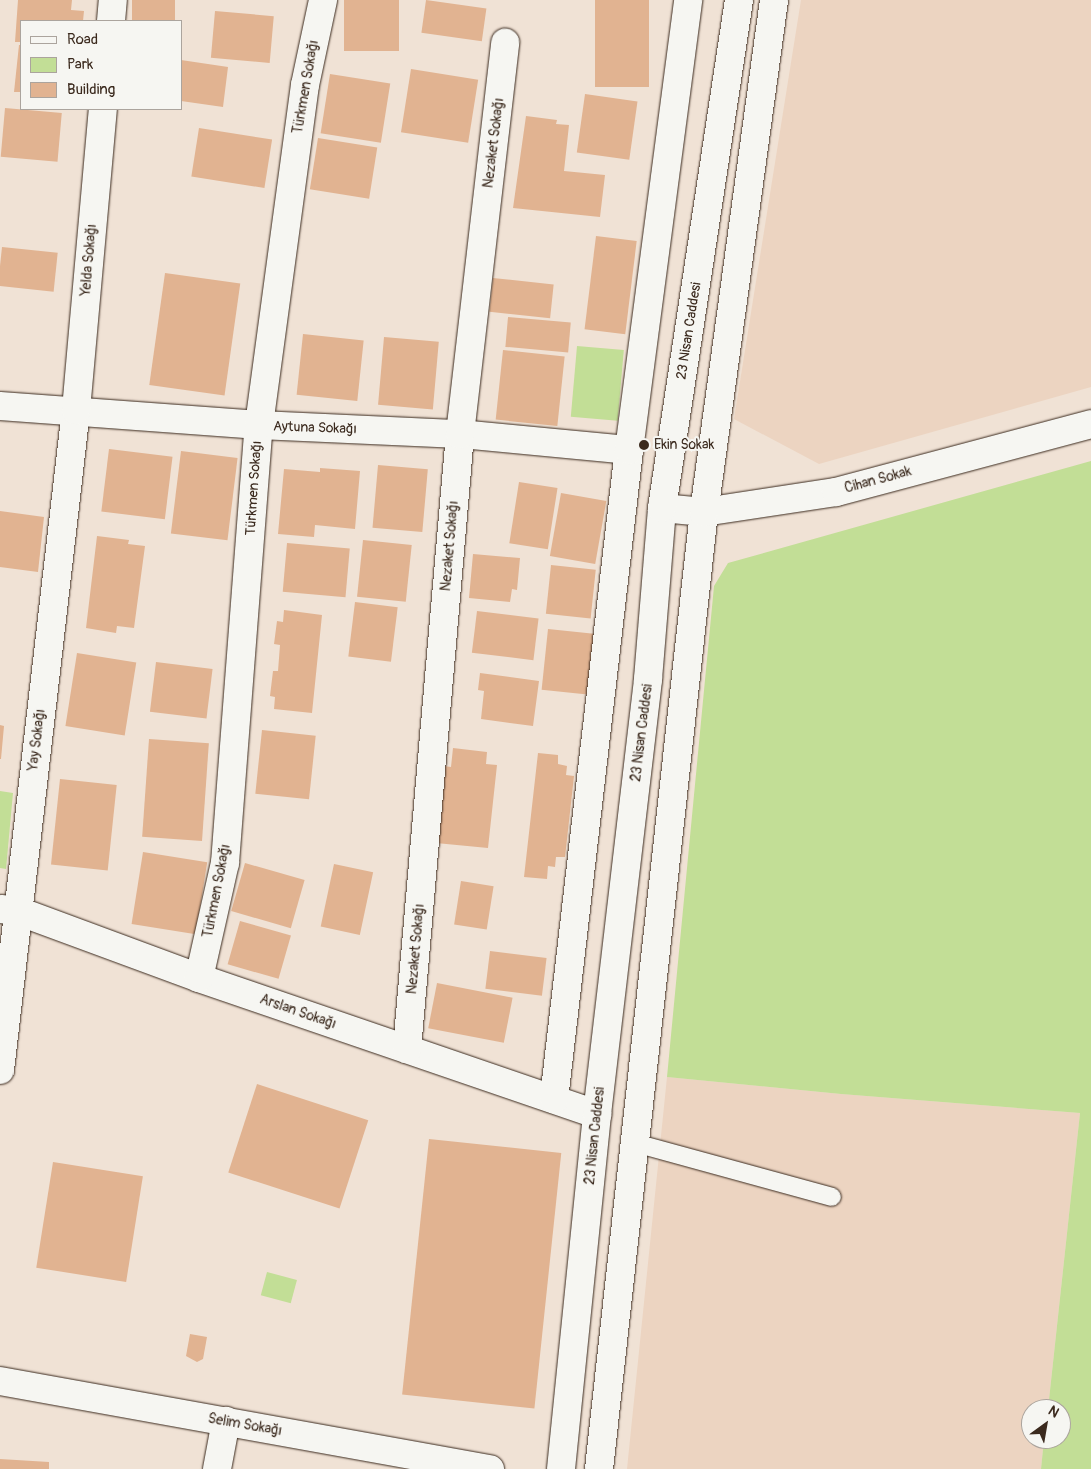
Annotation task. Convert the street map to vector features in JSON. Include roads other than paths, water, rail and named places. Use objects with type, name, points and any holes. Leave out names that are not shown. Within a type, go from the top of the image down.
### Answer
[{"type":"street","points":[[111,20],[113,0]]},
{"type":"street","name":"Türkmen Sokağı","points":[[200,978],[226,863],[259,425],[305,85],[323,0]]},
{"type":"street","points":[[554,1099],[629,450],[688,0]]},
{"type":"street","name":"23 Nisan Caddesi","points":[[561,1469],[597,1114],[648,679],[662,508],[739,0]]},
{"type":"street","points":[[599,1469],[704,512],[774,0]]},
{"type":"street","name":"Nezaket Sokağı","points":[[407,1049],[460,434],[505,43]]},
{"type":"street","name":"Yelda Sokağı","points":[[76,410],[103,110]]},
{"type":"street","name":"Aytuna Sokağı","points":[[0,406],[76,410],[259,425],[460,434],[629,450]]},
{"type":"street","name":"Yay Sokağı","points":[[0,1070],[9,910],[76,410]]},
{"type":"street","name":"Cihan Sokak","points":[[662,508],[704,512],[836,492],[1091,424]]},
{"type":"street","name":"Arslan Sokağı","points":[[9,910],[200,978],[597,1114]]},
{"type":"street","name":"Selim Sokağı","points":[[0,1380],[490,1469]]},
{"type":"street","points":[[217,1469],[226,1421]]},
{"type":"lane","points":[[634,1142],[832,1197]]},
{"type":"place","name":"Ekin Sokak","points":[[644,445]]}]
